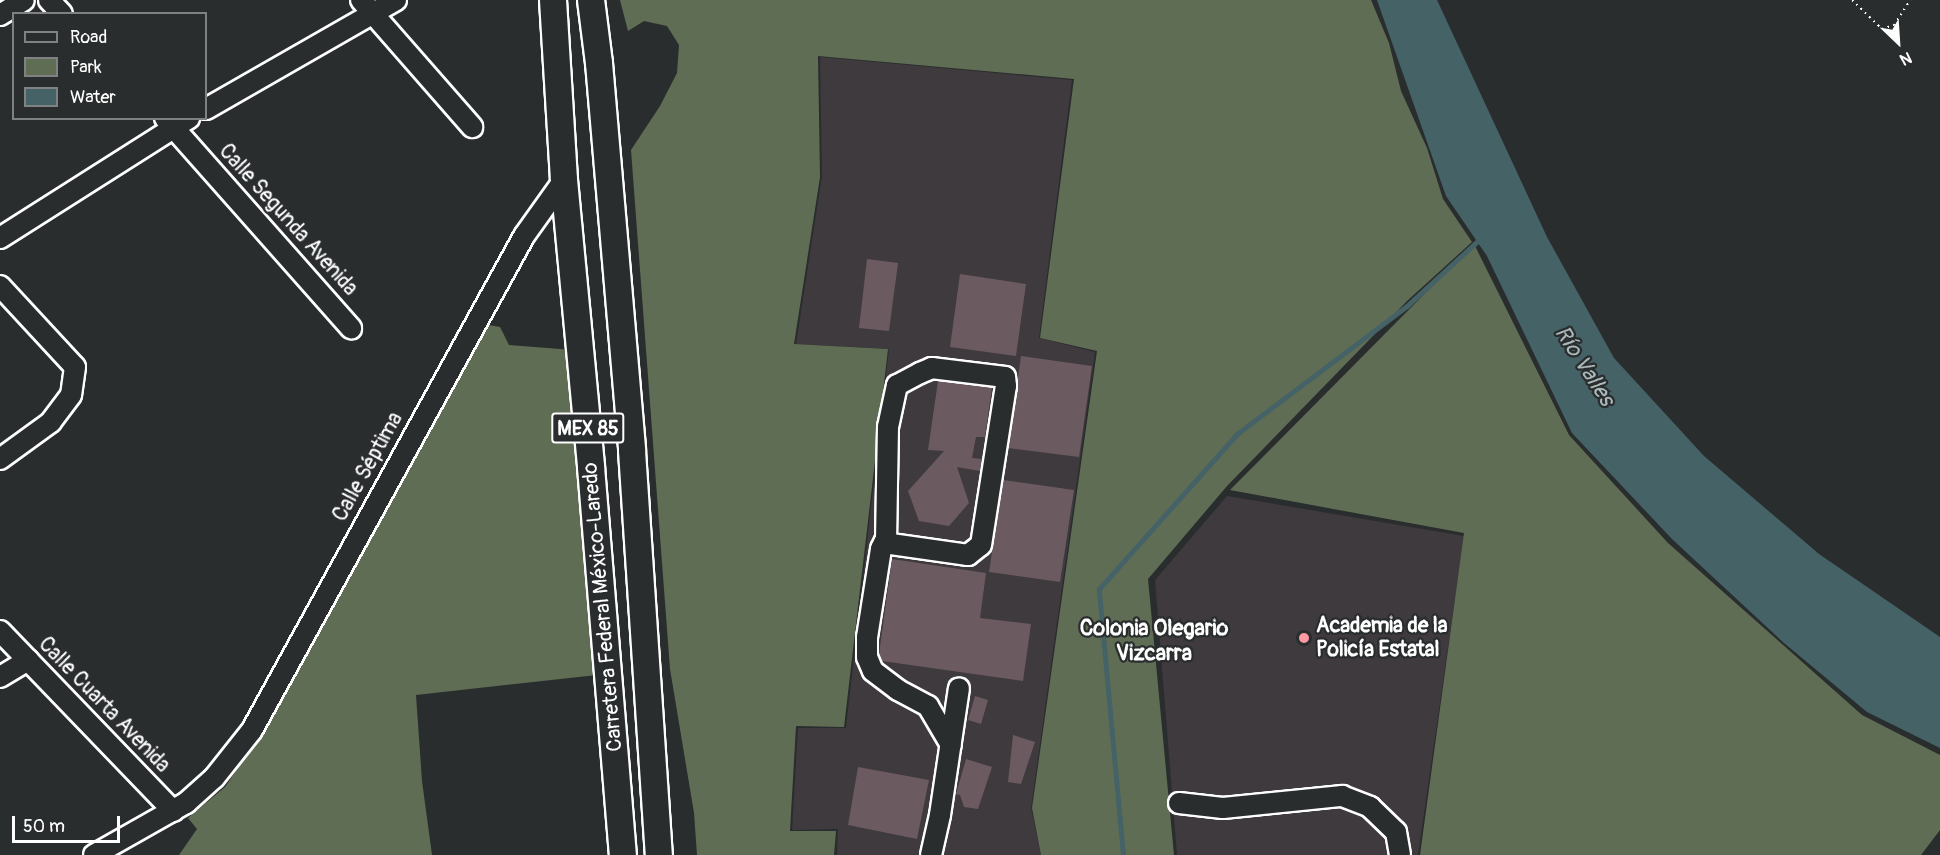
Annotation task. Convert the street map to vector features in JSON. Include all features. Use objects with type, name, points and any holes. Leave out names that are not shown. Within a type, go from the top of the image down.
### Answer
[{"type":"main road","name":"Carretera Federal México-Laredo","points":[[553,0],[564,180],[591,467],[623,855]]},
{"type":"main road","name":"Carretera Federal México-Laredo","points":[[591,0],[599,63],[632,451],[659,855]]},
{"type":"street","points":[[0,15],[24,0]]},
{"type":"street","points":[[49,0],[60,12]]},
{"type":"street","points":[[207,108],[367,7],[396,0]]},
{"type":"street","points":[[367,7],[472,128]]},
{"type":"street","points":[[0,238],[176,121]]},
{"type":"street","name":"Calle Segunda Avenida","points":[[176,121],[351,328]]},
{"type":"street","name":"Calle Séptima","points":[[94,855],[186,803],[214,778],[252,730],[518,246],[564,180]]},
{"type":"street","points":[[0,286],[75,367],[71,395],[51,422],[0,459]]},
{"type":"street","points":[[884,543],[968,555],[981,545],[988,516],[998,430],[1006,386],[1005,377],[932,368],[897,385],[888,427],[884,543],[867,637],[867,657],[873,671],[898,690],[928,706],[951,745]]},
{"type":"street","name":"Calle Cuarta Avenida","points":[[0,632],[173,812]]},
{"type":"street","points":[[0,677],[28,660]]},
{"type":"street","points":[[931,855],[940,815],[959,688]]},
{"type":"street","points":[[1179,803],[1223,808],[1342,796],[1370,807],[1396,832],[1400,855]]},
{"type":"path","points":[[1852,0],[1882,29],[1894,25],[1910,0]]},
{"type":"shaded area","points":[[820,57],[1072,80],[1039,338],[1095,352],[1031,808],[1041,855],[837,855],[838,829],[792,830],[798,728],[846,728],[889,349],[796,344],[822,176]]},
{"type":"shaded area","name":"Academia de la Policía Estatal","points":[[1227,496],[1464,536],[1418,855],[1177,855],[1155,580]]},
{"type":"green space","points":[[620,0],[1371,0],[1389,43],[1401,91],[1427,148],[1443,199],[1472,242],[1407,301],[1227,486],[1148,579],[1174,855],[1041,855],[1032,808],[1097,351],[1040,338],[1074,79],[818,56],[820,177],[794,344],[888,349],[844,727],[796,726],[790,831],[836,831],[834,855],[697,855],[694,813],[670,669],[631,150],[660,106],[677,73],[679,45],[667,26],[644,21],[628,31]]},
{"type":"green space","points":[[1474,244],[1569,435],[1668,543],[1862,715],[1940,755],[1940,830],[1921,855],[1420,855],[1464,533],[1230,490]]},
{"type":"green space","points":[[483,324],[500,327],[509,345],[573,350],[597,675],[416,695],[422,781],[432,855],[179,855],[197,829],[188,818],[225,787],[268,724]]},
{"type":"water","name":"Río Valles","points":[[1377,0],[1437,0],[1547,237],[1614,358],[1704,456],[1819,554],[1940,637],[1940,748],[1867,712],[1784,643],[1672,539],[1572,433],[1487,256],[1446,196]]},
{"type":"building","points":[[867,259],[898,263],[889,331],[859,328]]},
{"type":"building","points":[[960,274],[1026,284],[1016,356],[950,347]]},
{"type":"building","points":[[1021,356],[1092,366],[1079,457],[1008,448]]},
{"type":"building","points":[[938,381],[992,387],[985,437],[976,437],[972,458],[982,459],[980,471],[957,467],[969,503],[949,526],[919,521],[908,491],[944,451],[928,450]]},
{"type":"building","points":[[1003,480],[1074,490],[1060,582],[989,572]]},
{"type":"building","points":[[892,559],[986,573],[980,618],[1031,624],[1023,681],[882,661],[879,654]]},
{"type":"building","points":[[975,696],[988,700],[981,724],[968,720]]},
{"type":"building","points":[[1013,735],[1035,742],[1021,784],[1008,782]]},
{"type":"building","points":[[966,759],[992,767],[978,809],[964,807],[960,795],[956,794]]},
{"type":"building","points":[[858,767],[929,780],[917,839],[848,825]]},
{"type":"waterway","points":[[1123,855],[1099,589],[1237,434],[1407,306],[1482,237]]},
{"type":"place","name":"Academia de la Policía Estatal","points":[[1304,638]]},
{"type":"district","name":"Colonia Olegario Vizcarra","points":[[1154,640]]}]
